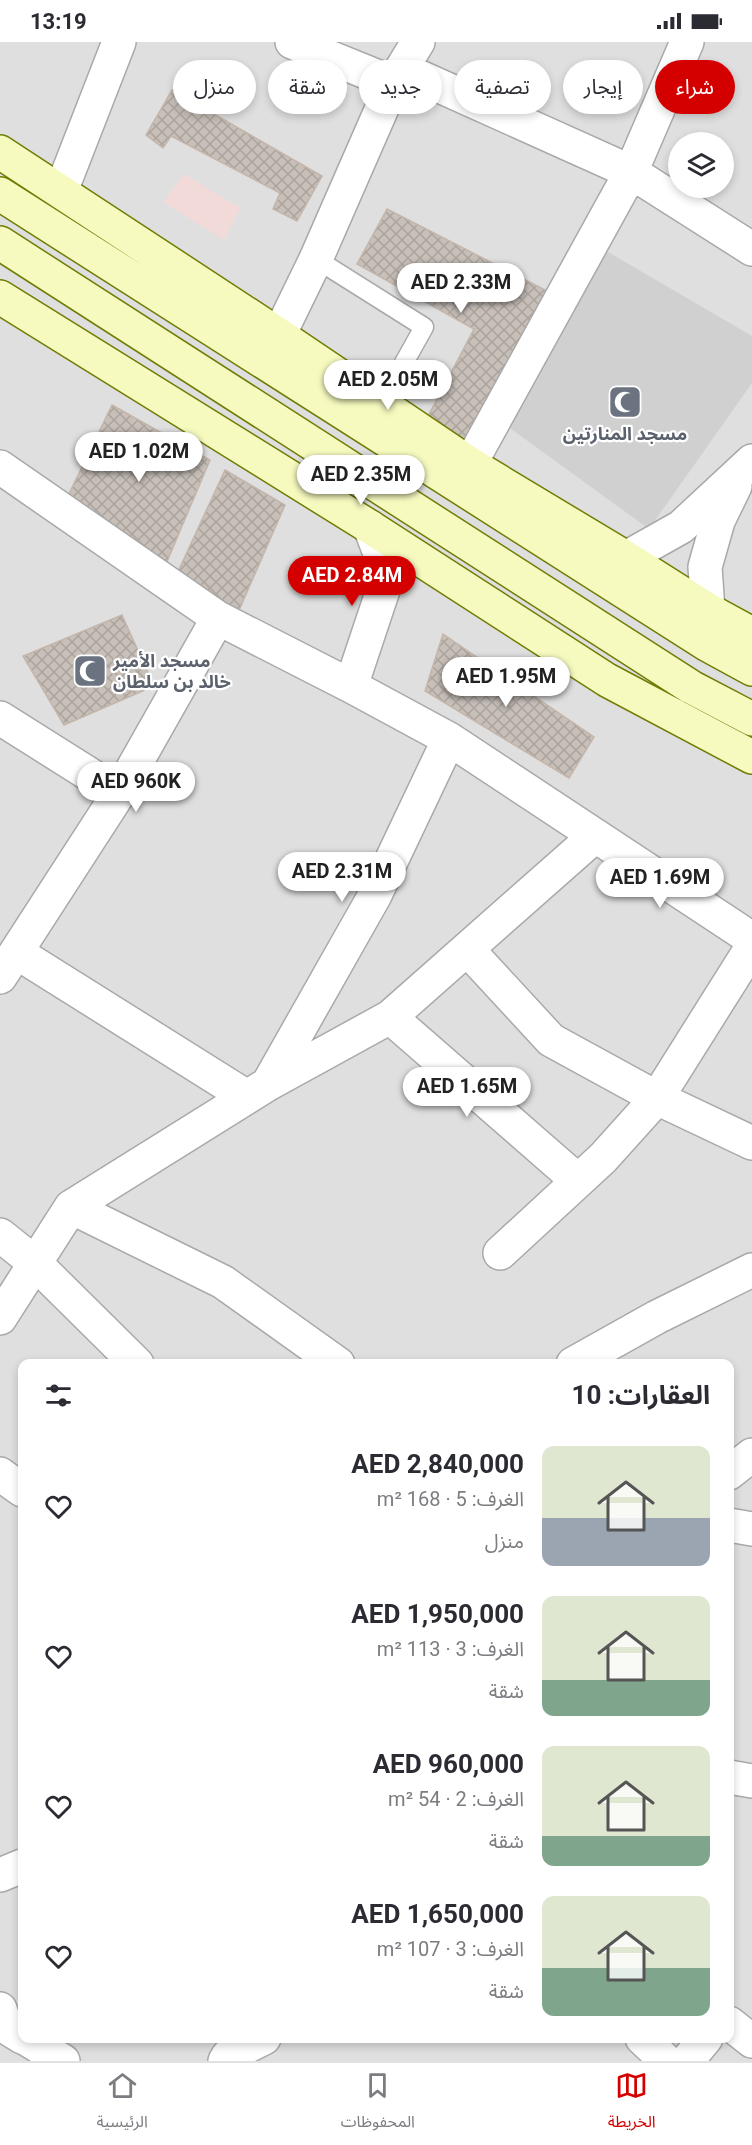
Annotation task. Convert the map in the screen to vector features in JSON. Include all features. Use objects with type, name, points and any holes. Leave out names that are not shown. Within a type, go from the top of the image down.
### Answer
[{"type":"main road","points":[[0,152],[61,190],[470,464],[708,610],[752,634]]},
{"type":"main road","points":[[0,194],[708,645],[752,669]]},
{"type":"main road","points":[[0,243],[691,687],[752,719]]},
{"type":"main road","points":[[0,297],[370,526],[607,680],[752,757]]},
{"type":"street","points":[[61,190],[119,42]]},
{"type":"street","points":[[292,42],[380,60]]},
{"type":"street","points":[[470,464],[631,172],[687,42]]},
{"type":"street","points":[[442,83],[631,172],[752,249]]},
{"type":"street","points":[[279,335],[382,114]]},
{"type":"street","points":[[626,558],[681,527],[747,466]]},
{"type":"street","points":[[708,610],[705,567],[718,521],[747,466]]},
{"type":"street","points":[[0,467],[218,618],[351,686],[449,740],[752,939]]},
{"type":"street","points":[[351,686],[383,597],[388,575],[370,526]]},
{"type":"street","points":[[218,618],[118,793],[5,966],[258,1091]]},
{"type":"street","points":[[0,718],[118,793]]},
{"type":"street","points":[[258,1091],[375,895],[449,740]]},
{"type":"street","points":[[0,1318],[71,1207],[258,1091],[390,1017],[595,836]]},
{"type":"street","points":[[500,1253],[603,1158],[657,1098],[752,947]]},
{"type":"street","points":[[466,949],[551,1040],[657,1098],[752,1143]]},
{"type":"street","points":[[390,1017],[578,1181]]},
{"type":"street","points":[[71,1207],[223,1282],[331,1359]]},
{"type":"street","points":[[0,1235],[35,1263],[132,1359]]},
{"type":"street","points":[[582,1359],[657,1317],[752,1270]]},
{"type":"street","points":[[734,1469],[752,1455]]},
{"type":"street","points":[[0,1474],[18,1487]]},
{"type":"street","points":[[734,1526],[752,1529]]},
{"type":"street","points":[[734,1778],[752,1780]]},
{"type":"street","points":[[0,1875],[18,1868]]},
{"type":"street","points":[[734,2027],[752,2041]]},
{"type":"street","points":[[34,2043],[63,2061]]},
{"type":"street","points":[[223,2052],[249,2043]]},
{"type":"street","points":[[647,2043],[666,2061]]},
{"type":"street","points":[[687,2061],[701,2043]]},
{"type":"lane","points":[[316,259],[424,327],[381,404]]},
{"type":"shaded area","points":[[0,42],[752,42],[752,2061],[0,2061]]},
{"type":"shaded area","points":[[184,174],[240,208],[224,240],[163,202]]},
{"type":"shaded area","name":"مسجد المنارتين","points":[[596,245],[752,336],[752,383],[649,529],[500,421]]},
{"type":"building","points":[[172,90],[173,114],[214,114],[322,176],[297,221],[273,209],[280,193],[171,136],[163,148],[146,135]]},
{"type":"building","points":[[387,209],[553,294],[471,447],[426,420],[474,329],[357,264]]},
{"type":"building","points":[[112,405],[210,460],[166,564],[66,500]]},
{"type":"building","points":[[225,470],[285,505],[237,615],[176,576]]},
{"type":"building","name":"مسجد الأمير خالد بن سلطان","points":[[122,615],[154,686],[64,725],[23,656]]},
{"type":"building","points":[[443,634],[594,737],[569,778],[425,691]]},
{"type":"place","name":"مسجد المنارتين","points":[[625,402]]},
{"type":"place","name":"مسجد الأمير خالد بن سلطان","points":[[90,671]]}]
